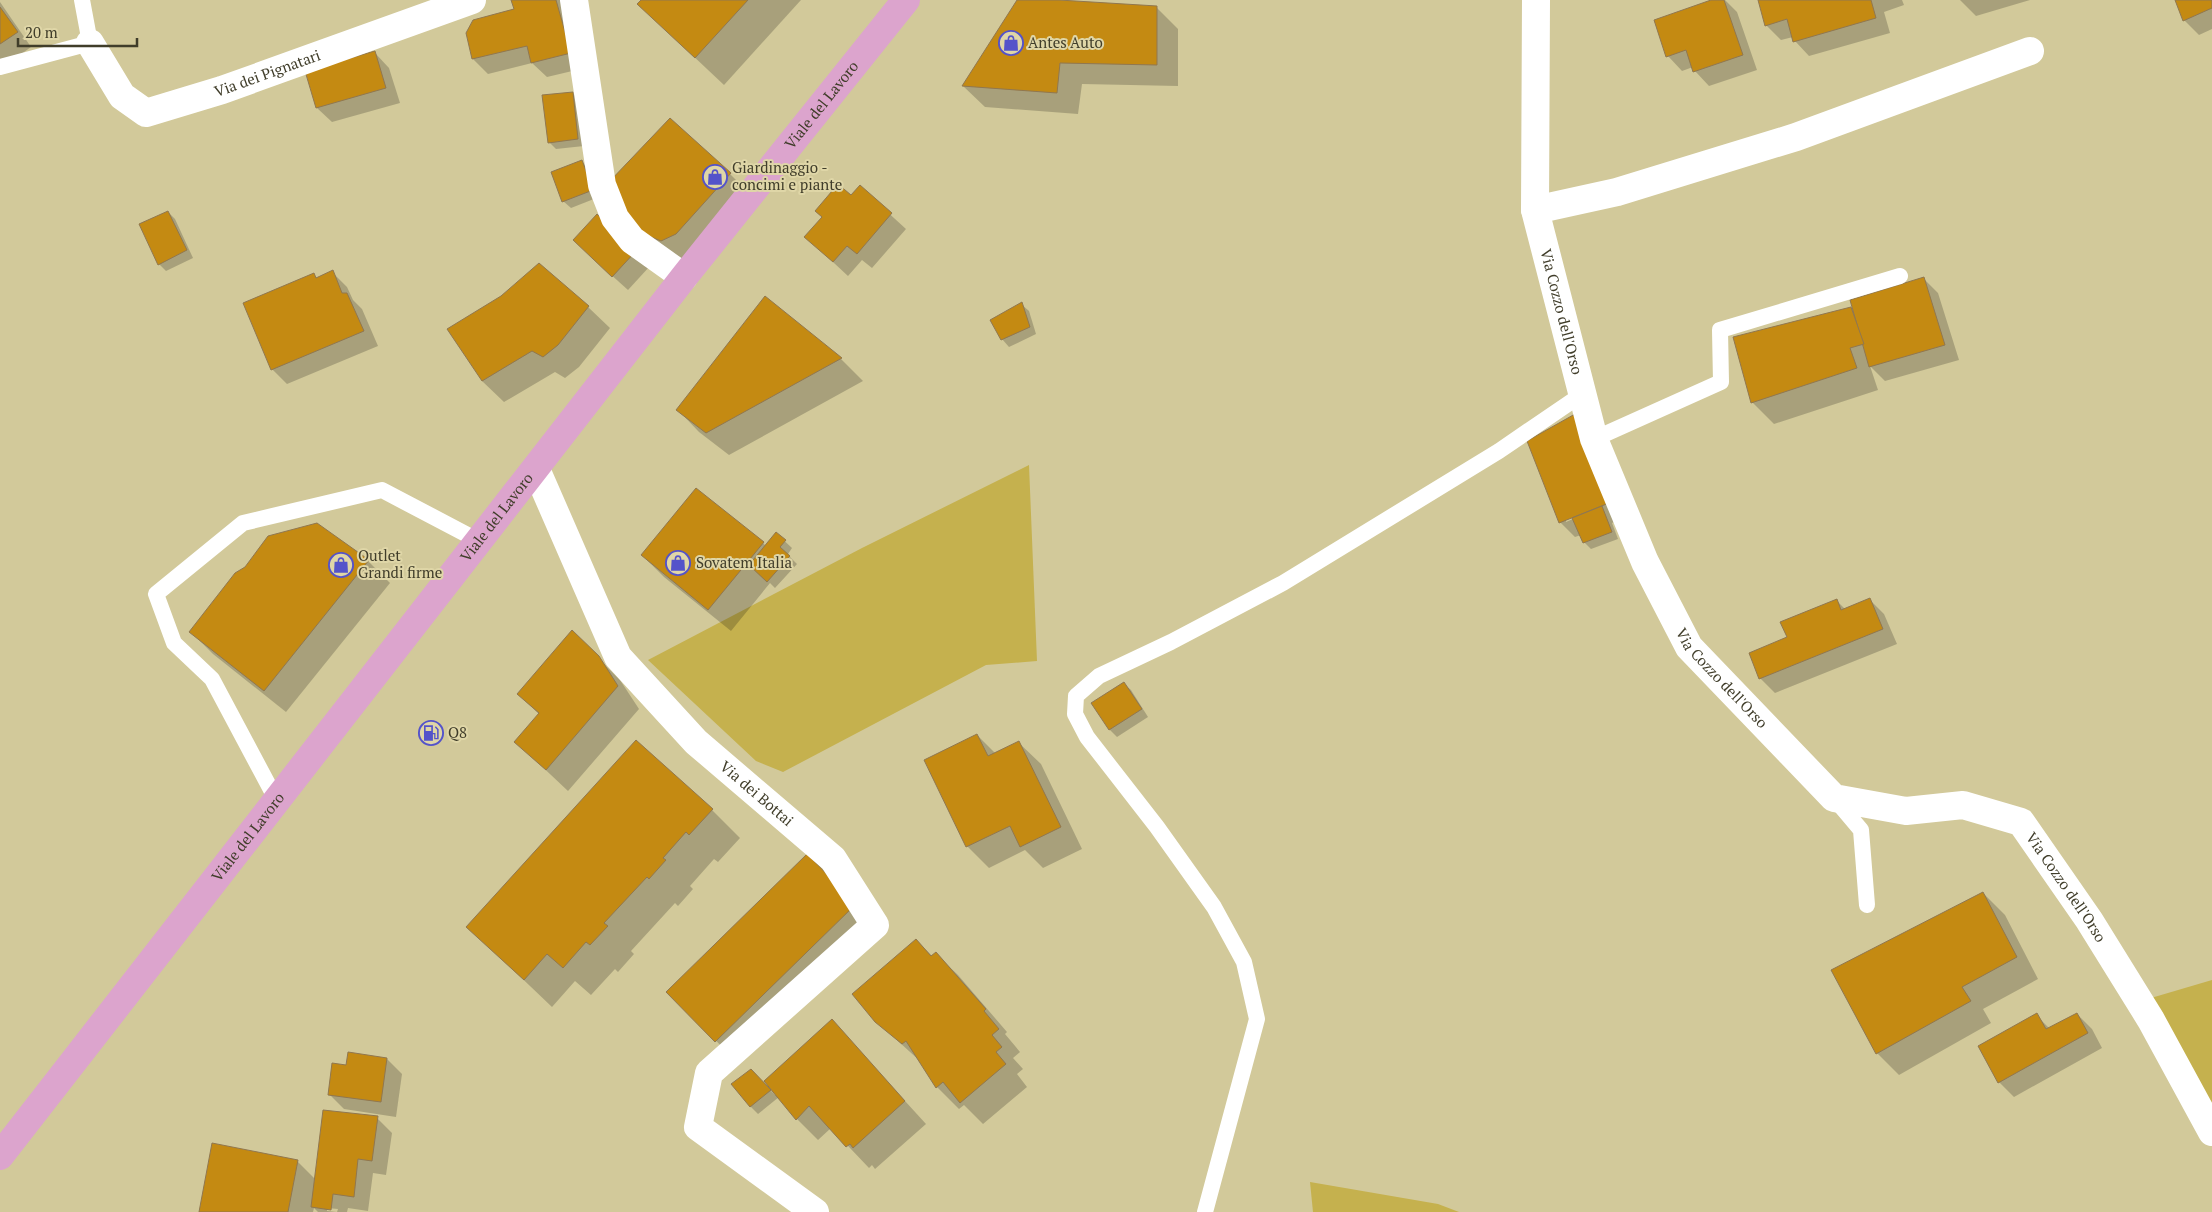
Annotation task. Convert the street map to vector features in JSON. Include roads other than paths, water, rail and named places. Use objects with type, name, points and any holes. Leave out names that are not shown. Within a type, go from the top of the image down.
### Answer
[{"type":"main road","name":"Viale del Lavoro","points":[[0,1156],[684,278],[906,0]]},
{"type":"street","name":"Via dei Pignatari","points":[[90,43],[122,96],[146,113],[222,90],[472,0]]},
{"type":"street","points":[[574,0],[602,185],[608,202],[615,218],[632,240],[684,278]]},
{"type":"street","name":"Via Cozzo dell'Orso","points":[[1536,0],[1535,210],[1581,395],[1594,439],[1645,562],[1689,647],[1834,798],[1906,811],[1963,805],[2021,822],[2089,920],[2141,1004],[2212,1132]]},
{"type":"street","points":[[1535,210],[1617,192],[1796,137],[2030,51]]},
{"type":"street","name":"Via dei Bottai","points":[[536,469],[618,657],[696,742],[833,859],[875,924],[709,1073],[698,1127],[814,1212]]},
{"type":"lane","points":[[0,67],[90,43],[82,0]]},
{"type":"lane","points":[[1594,439],[1721,382],[1720,330],[1900,276]]},
{"type":"lane","points":[[1205,1212],[1257,1019],[1244,962],[1214,906],[1158,827],[1087,737],[1075,714],[1076,696],[1099,676],[1171,642],[1282,583],[1500,451],[1581,395]]},
{"type":"lane","points":[[277,801],[212,679],[174,643],[156,594],[243,522],[382,490],[479,541]]},
{"type":"lane","points":[[1834,798],[1861,830],[1867,905]]},
{"type":"place","name":"Antes Auto","points":[[1011,43]]},
{"type":"place","name":"Giardinaggio - concimi e piante","points":[[715,177]]},
{"type":"place","name":"Sovatem Italia","points":[[678,563]]},
{"type":"place","name":"Outlet Grandi firme","points":[[341,565]]},
{"type":"place","name":"Q8","points":[[431,733]]}]
